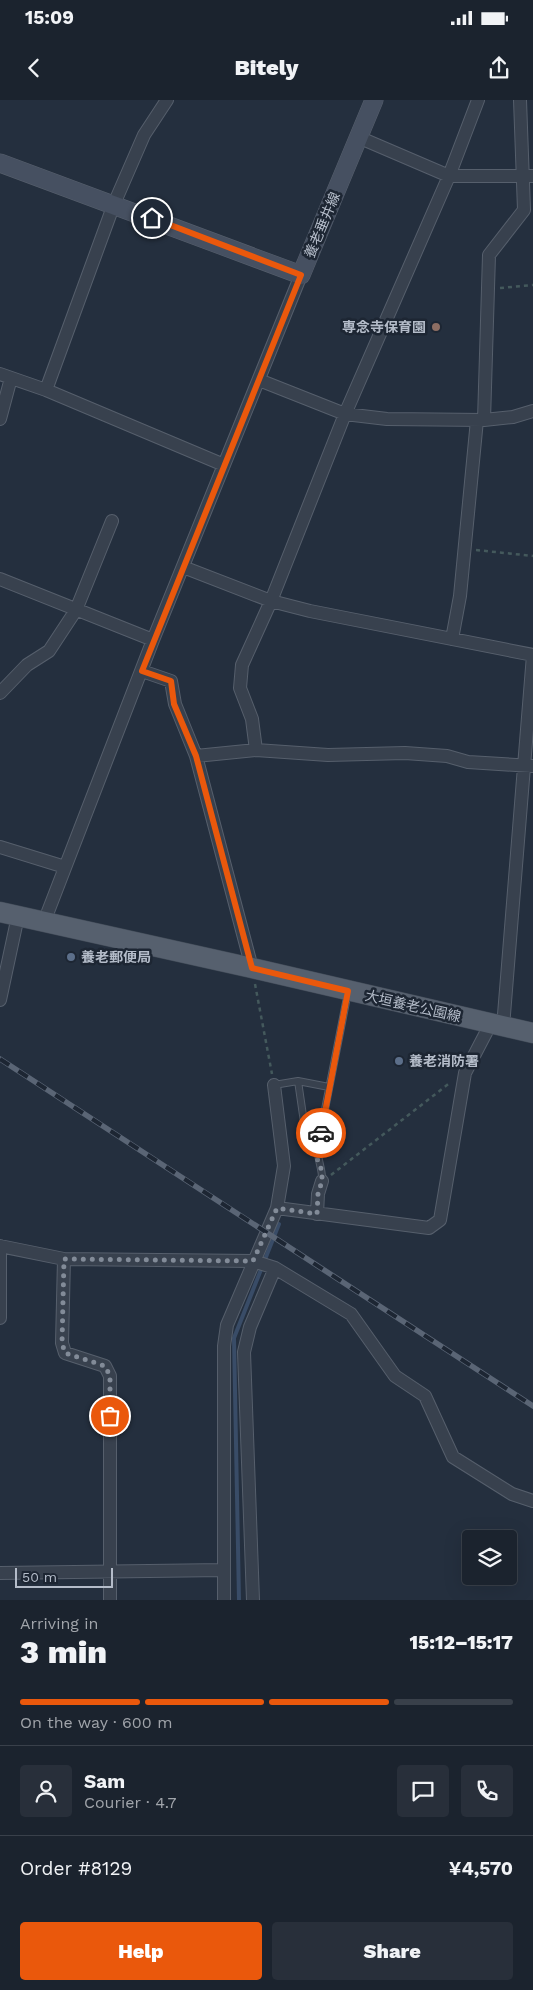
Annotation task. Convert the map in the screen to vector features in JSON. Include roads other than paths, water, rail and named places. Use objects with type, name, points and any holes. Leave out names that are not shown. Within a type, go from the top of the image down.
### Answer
[{"type":"main road","name":"養老垂井線","points":[[0,162],[301,275],[374,100]]},
{"type":"main road","name":"大垣養老公園線","points":[[9,914],[533,1033]]},
{"type":"street","points":[[46,390],[114,204],[144,135],[167,100]]},
{"type":"street","points":[[256,750],[252,719],[240,688],[242,665],[271,601],[345,414],[449,176],[478,100]]},
{"type":"street","points":[[452,639],[460,596],[464,549],[481,420],[489,255],[524,210],[528,176],[520,100]]},
{"type":"street","points":[[358,137],[449,176],[528,176]]},
{"type":"street","points":[[44,922],[154,640],[301,275]]},
{"type":"street","points":[[0,419],[6,376],[46,390],[224,465]]},
{"type":"street","points":[[258,380],[345,414],[387,419],[481,420],[513,417],[533,411]]},
{"type":"street","points":[[0,693],[27,665],[49,651],[76,610],[112,521]]},
{"type":"street","points":[[183,567],[271,601],[310,611],[533,655],[529,766],[497,1026],[465,1073],[440,1220],[429,1228],[277,1208]]},
{"type":"street","points":[[0,579],[154,640]]},
{"type":"street","points":[[142,671],[171,681],[174,704],[196,756],[252,968]]},
{"type":"street","points":[[196,756],[256,750],[328,756],[405,753],[438,755],[468,762],[529,766]]},
{"type":"street","points":[[0,847],[65,867]]},
{"type":"street","points":[[0,1000],[9,914]]},
{"type":"street","points":[[224,1600],[224,1346],[227,1325],[277,1208],[284,1166],[274,1085]]},
{"type":"street","points":[[317,1214],[318,1194],[322,1181]]},
{"type":"street","points":[[0,1318],[0,1246],[64,1259],[253,1261],[275,1268],[351,1314],[395,1376],[425,1396],[453,1457],[512,1494],[533,1501]]},
{"type":"street","points":[[64,1259],[62,1343],[65,1353],[105,1366],[110,1376],[110,1600]]},
{"type":"street","points":[[253,1600],[244,1352],[250,1327],[275,1268]]},
{"type":"street","points":[[0,1572],[223,1570]]},
{"type":"lane","points":[[322,1181],[322,1171],[316,1156],[348,991]]},
{"type":"lane","points":[[274,1085],[298,1081],[330,1087]]},
{"type":"lane","points":[[298,1081],[307,1143],[318,1145]]},
{"type":"waterway","points":[[239,1600],[234,1338],[279,1224]]},
{"type":"railway","points":[[0,1059],[533,1406]]},
{"type":"place","name":"専念寺保育園","points":[[436,327]]},
{"type":"place","name":"養老郵便局","points":[[71,957]]},
{"type":"place","name":"養老消防署","points":[[399,1061]]}]
